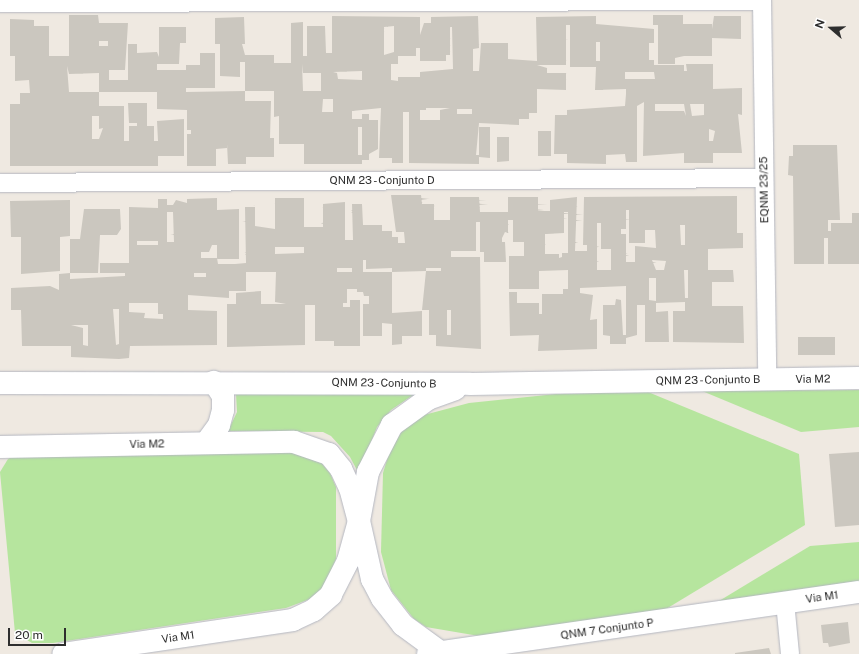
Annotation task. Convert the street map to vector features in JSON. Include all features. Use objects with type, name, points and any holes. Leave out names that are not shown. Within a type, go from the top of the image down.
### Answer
[{"type":"main road","name":"Via M2","points":[[768,379],[859,378]]},
{"type":"main road","name":"QNM 23 - Conjunto B","points":[[0,383],[214,382],[470,384],[768,379]]},
{"type":"main road","points":[[206,443],[219,425],[223,410],[223,396],[214,382]]},
{"type":"main road","name":"Via M1","points":[[63,654],[293,620],[314,610],[331,595],[348,561],[359,521],[368,472],[392,425],[428,399],[470,384]]},
{"type":"main road","name":"Via M2","points":[[0,447],[294,442],[329,454],[337,464],[350,488],[372,579],[382,598],[402,625],[434,653]]},
{"type":"main road","name":"Via M1","points":[[785,602],[859,592]]},
{"type":"main road","name":"QNM 7 Conjunto P","points":[[434,653],[785,602]]},
{"type":"street","points":[[0,3],[762,0]]},
{"type":"street","name":"EQNM 23/25","points":[[762,0],[768,379]]},
{"type":"street","name":"QNM 23 - Conjunto D","points":[[0,183],[764,178]]},
{"type":"street","points":[[785,602],[790,654]]},
{"type":"green space","points":[[859,390],[859,427],[801,432],[702,391]]},
{"type":"green space","points":[[648,392],[799,454],[805,525],[666,609],[479,636],[426,627],[414,619],[391,590],[381,552],[383,473],[389,453],[402,431],[424,415],[469,403],[556,394]]},
{"type":"green space","points":[[416,393],[391,410],[377,427],[359,474],[350,457],[331,436],[323,432],[228,431],[237,412],[236,394]]},
{"type":"green space","points":[[298,452],[318,459],[330,473],[336,487],[336,559],[325,586],[310,599],[286,608],[53,643],[32,643],[15,633],[0,472],[8,459],[13,456]]},
{"type":"green space","points":[[859,542],[859,581],[719,601],[810,546]]},
{"type":"building","points":[[69,15],[98,15],[99,23],[128,23],[125,70],[109,70],[109,80],[128,80],[128,44],[137,44],[137,53],[157,52],[159,57],[159,27],[186,27],[186,43],[180,43],[179,64],[157,64],[157,70],[186,70],[186,65],[200,65],[200,53],[215,53],[215,88],[186,88],[186,92],[245,91],[245,101],[271,101],[270,138],[274,138],[274,157],[246,157],[246,164],[228,164],[227,144],[227,148],[216,149],[216,166],[187,166],[187,134],[191,134],[191,130],[187,130],[187,110],[157,109],[157,92],[99,92],[99,106],[124,106],[124,141],[129,141],[129,126],[137,126],[137,123],[129,123],[128,103],[147,103],[147,126],[154,126],[154,141],[158,141],[157,121],[184,119],[184,156],[158,156],[158,166],[10,166],[10,104],[20,104],[20,93],[30,93],[29,80],[15,81],[15,56],[10,56],[10,19],[34,20],[34,26],[49,26],[49,56],[69,56]],"holes":[[[99,41],[108,41],[108,46],[99,46]],[[67,66],[69,74],[99,73],[99,92],[69,92]],[[92,116],[99,116],[99,129],[103,128],[99,139],[92,139]]]},
{"type":"building","points":[[653,15],[683,15],[683,24],[712,24],[712,29],[714,16],[741,16],[741,39],[712,38],[712,56],[684,56],[675,58],[675,64],[658,64],[658,25],[653,25]]},
{"type":"building","points":[[332,16],[420,17],[420,35],[424,23],[431,23],[431,17],[478,16],[479,48],[473,49],[473,71],[479,71],[481,43],[508,43],[508,59],[537,61],[536,17],[596,16],[596,24],[654,29],[654,43],[649,43],[649,60],[654,60],[654,65],[684,65],[684,71],[687,71],[686,64],[713,64],[713,89],[742,88],[742,115],[738,114],[742,153],[713,153],[713,163],[684,163],[684,153],[643,156],[644,102],[637,106],[637,162],[626,162],[625,154],[606,155],[606,164],[567,163],[567,154],[554,154],[555,115],[567,115],[567,110],[625,106],[626,89],[595,90],[596,67],[570,67],[570,25],[566,25],[566,65],[537,65],[547,68],[547,73],[566,73],[566,90],[537,89],[537,113],[529,113],[529,119],[519,119],[519,125],[479,123],[476,155],[479,155],[479,127],[490,127],[490,158],[479,157],[479,164],[409,163],[409,112],[403,112],[403,163],[392,163],[392,158],[379,158],[381,108],[352,111],[352,119],[362,119],[362,114],[369,114],[369,120],[378,120],[378,149],[369,154],[369,160],[362,160],[362,164],[304,164],[304,144],[279,144],[279,116],[274,117],[274,91],[245,91],[245,62],[240,62],[240,77],[220,76],[220,44],[215,44],[215,18],[244,17],[245,44],[242,44],[245,55],[274,55],[274,63],[291,63],[291,23],[303,22],[303,56],[307,56],[307,26],[325,26],[326,53],[332,53]],"holes":[[[394,26],[394,52],[384,55],[384,27]],[[450,27],[452,27],[453,69],[420,72],[420,77],[398,77],[398,81],[391,80],[391,64],[398,64],[398,56],[416,56],[416,48],[420,48],[420,61],[446,61],[446,55],[450,55]],[[596,42],[600,42],[600,61],[596,61]],[[302,64],[303,73],[321,73],[321,91],[303,91]],[[362,71],[362,80],[338,79],[337,73],[333,72]],[[625,72],[654,72],[655,79],[625,79]],[[323,99],[333,99],[333,112],[322,112]],[[655,104],[684,104],[686,116],[684,111],[655,111]],[[690,104],[704,104],[704,115],[692,116]],[[426,108],[450,108],[440,110],[440,120],[420,120],[420,110],[426,110]],[[457,109],[472,109],[472,114],[457,114]],[[358,127],[362,127],[362,155],[358,155]],[[709,129],[715,131],[713,141],[709,141]]]},
{"type":"building","points":[[538,131],[551,131],[551,156],[538,156]]},
{"type":"building","points":[[497,137],[509,137],[509,161],[497,162]]},
{"type":"building","points":[[793,145],[837,145],[840,220],[828,220],[828,231],[831,231],[831,223],[852,223],[852,213],[859,213],[859,264],[828,264],[828,238],[824,238],[824,264],[794,264],[793,176],[788,175],[789,156],[793,156]]},
{"type":"building","points":[[391,195],[421,195],[422,204],[434,204],[434,220],[450,220],[450,197],[479,197],[480,212],[508,212],[508,197],[538,197],[538,211],[550,211],[550,200],[577,197],[575,251],[587,251],[587,245],[583,245],[584,197],[737,196],[737,233],[743,233],[743,248],[708,249],[708,270],[733,270],[734,282],[712,282],[712,306],[743,306],[744,343],[673,342],[673,311],[685,311],[685,302],[656,303],[656,312],[668,311],[669,342],[645,342],[645,305],[637,305],[637,335],[626,338],[626,344],[610,344],[610,336],[603,335],[603,305],[615,305],[616,299],[621,300],[623,335],[626,335],[626,286],[580,288],[580,293],[593,295],[590,320],[597,319],[597,349],[538,351],[539,335],[510,336],[509,292],[517,292],[517,303],[539,303],[539,314],[542,314],[542,294],[563,294],[563,289],[568,289],[568,270],[539,271],[539,289],[509,289],[509,256],[524,256],[524,242],[513,242],[513,220],[508,220],[508,233],[505,232],[502,238],[502,242],[505,242],[506,262],[484,262],[484,252],[480,252],[480,222],[476,222],[476,251],[451,251],[451,257],[480,257],[481,349],[436,346],[436,335],[429,335],[429,310],[422,310],[426,271],[392,272],[392,313],[422,311],[422,336],[402,336],[402,344],[392,345],[392,324],[382,323],[382,336],[363,336],[363,304],[369,304],[369,296],[364,296],[363,292],[357,292],[357,289],[347,289],[347,303],[343,303],[343,307],[350,307],[350,300],[360,300],[360,346],[334,346],[334,341],[315,341],[315,305],[305,305],[305,345],[227,347],[227,304],[236,304],[236,293],[261,291],[261,304],[286,304],[275,302],[276,272],[246,272],[246,291],[229,291],[229,298],[188,295],[188,310],[217,311],[217,345],[130,346],[129,358],[119,359],[71,357],[71,346],[22,346],[21,310],[11,310],[11,288],[50,286],[59,290],[59,274],[70,273],[70,279],[125,276],[125,273],[100,273],[100,263],[129,263],[129,207],[158,208],[158,199],[167,199],[167,205],[173,205],[176,200],[187,203],[187,199],[217,198],[217,210],[239,209],[239,259],[217,259],[218,264],[246,263],[245,207],[255,207],[255,226],[275,229],[275,198],[304,198],[304,227],[323,227],[323,204],[345,202],[345,240],[353,240],[352,204],[362,204],[363,225],[382,225],[382,231],[392,231],[392,237],[398,237],[398,243],[405,243],[404,232],[396,232]],"holes":[[[626,210],[629,210],[629,243],[645,243],[645,230],[655,230],[656,248],[635,246],[635,262],[626,262],[626,234],[621,234],[621,229],[626,229]],[[167,212],[173,212],[174,242],[167,242]],[[564,212],[568,212],[568,253],[562,253],[562,257],[559,258],[559,254],[545,254],[545,234],[564,233]],[[597,223],[601,223],[601,249],[611,249],[611,270],[597,270]],[[680,225],[685,225],[685,245],[681,245]],[[137,241],[158,241],[158,245],[137,245]],[[212,245],[217,245],[217,258],[201,258],[201,252],[209,252]],[[275,247],[304,247],[304,253],[275,254]],[[363,260],[366,260],[366,269],[392,268],[392,272],[363,272]],[[652,260],[666,261],[664,270],[656,270]],[[337,268],[352,268],[352,272],[337,272]],[[426,268],[441,268],[441,271],[426,271]],[[684,270],[688,270],[688,298],[685,298]],[[194,273],[206,273],[206,277],[194,277]],[[649,278],[656,278],[656,301],[649,300]],[[129,303],[158,303],[158,314],[163,314],[163,319],[144,318],[145,313],[129,312]],[[113,309],[119,309],[119,344],[116,345]],[[447,310],[451,310],[451,335],[447,335]],[[71,325],[88,325],[88,346],[83,345],[83,328]]]},
{"type":"building","points":[[70,200],[70,236],[60,237],[60,271],[21,274],[21,237],[11,237],[10,201]]},
{"type":"building","points":[[84,209],[120,209],[121,229],[117,235],[100,235],[98,273],[70,273],[70,239],[80,239]]},
{"type":"building","points":[[798,337],[835,337],[835,355],[798,355]]},
{"type":"building","points":[[859,452],[859,525],[835,527],[829,454]]},
{"type":"building","points":[[848,622],[850,643],[829,647],[828,643],[823,643],[821,625]]},
{"type":"building","points":[[769,648],[771,654],[735,654],[735,653]]}]
